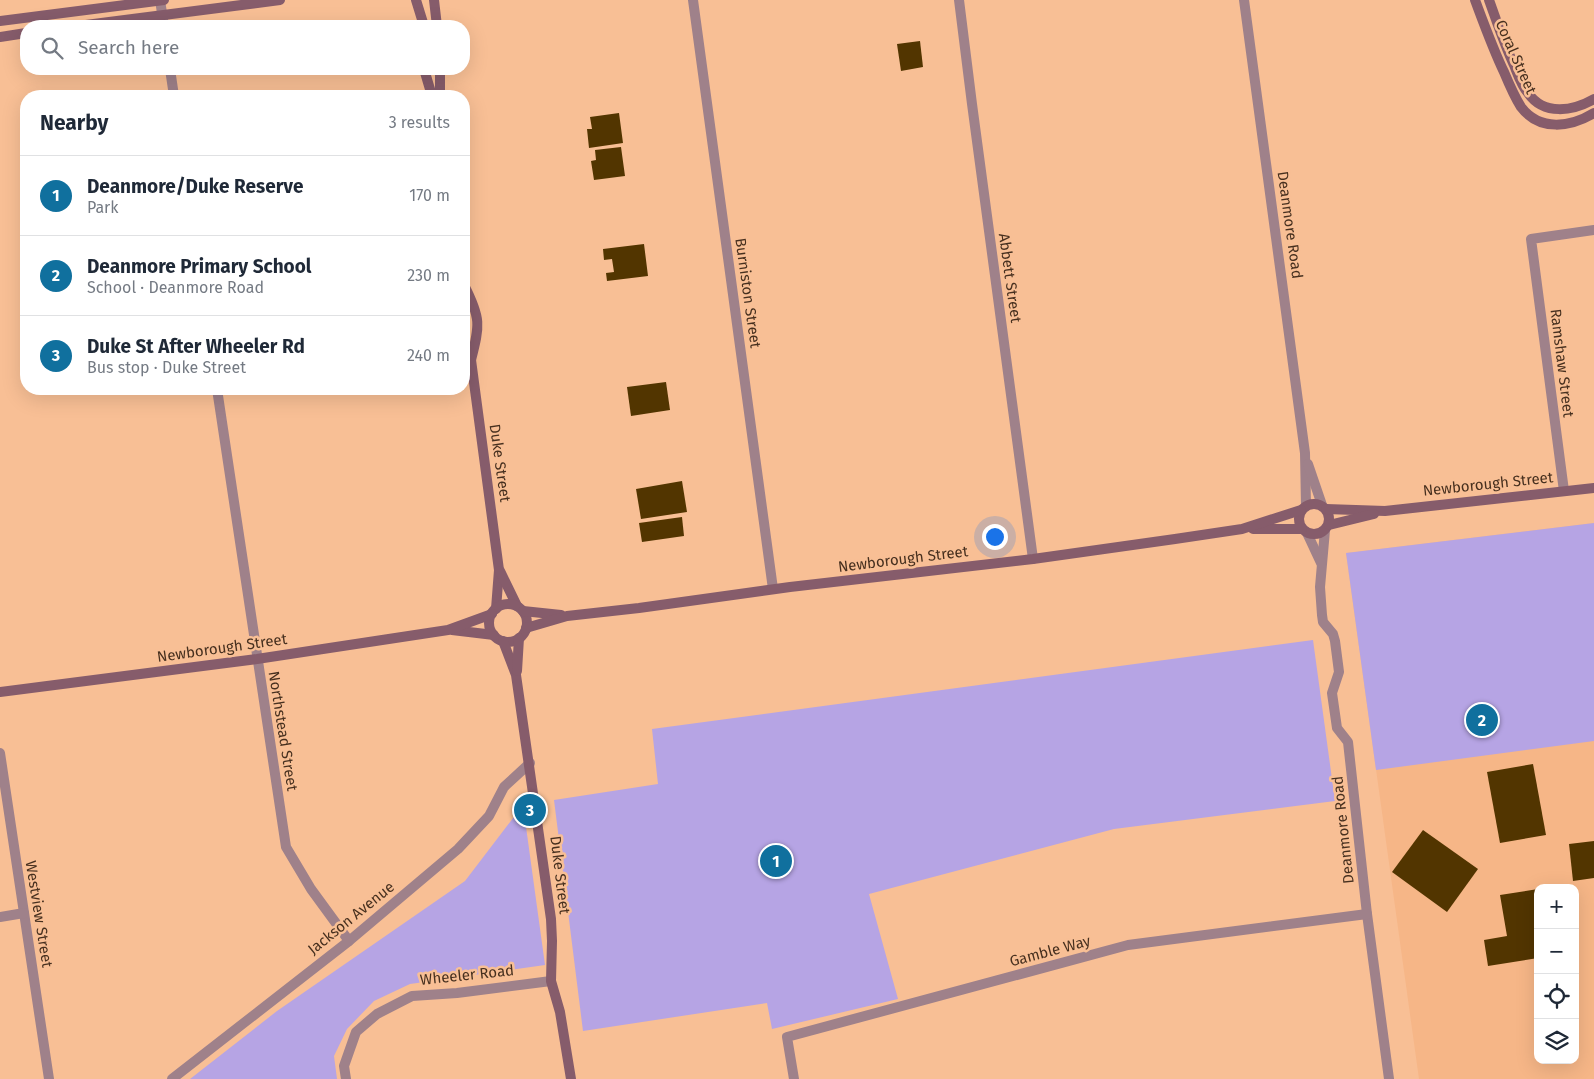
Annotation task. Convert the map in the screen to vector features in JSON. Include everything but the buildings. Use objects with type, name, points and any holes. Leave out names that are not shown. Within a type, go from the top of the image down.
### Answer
[{"type":"main road","points":[[0,21],[162,0]]},
{"type":"main road","points":[[124,20],[280,0]]},
{"type":"main road","points":[[416,0],[422,20]]},
{"type":"main road","points":[[434,0],[436,20]]},
{"type":"main road","name":"Coral Street","points":[[1475,0],[1498,59],[1515,97],[1525,112],[1538,120],[1562,125],[1578,122],[1594,113]]},
{"type":"main road","points":[[1489,0],[1507,50],[1528,94],[1536,101],[1555,109],[1575,108],[1594,98]]},
{"type":"main road","points":[[0,37],[20,34]]},
{"type":"main road","points":[[426,75],[430,90]]},
{"type":"main road","points":[[440,75],[440,90]]},
{"type":"main road","name":"Duke Street","points":[[470,298],[475,308],[478,330],[471,360],[499,570],[494,611],[490,626],[494,634]]},
{"type":"main road","name":"Newborough Street","points":[[526,628],[567,616],[773,589],[1033,559],[1242,529],[1304,531],[1313,534],[1385,511],[1594,488]]},
{"type":"main road","name":"Newborough Street","points":[[1242,529],[1303,508],[1312,503],[1324,507],[1385,511]]},
{"type":"main road","points":[[1324,507],[1330,519],[1327,528]]},
{"type":"main road","points":[[1303,508],[1299,523],[1304,531]]},
{"type":"main road","name":"Duke Street","points":[[499,570],[526,617],[526,628]]},
{"type":"main road","points":[[494,611],[506,604],[520,609]]},
{"type":"main road","name":"Newborough Street","points":[[520,609],[567,616]]},
{"type":"main road","name":"Newborough Street","points":[[448,630],[494,611]]},
{"type":"main road","points":[[494,634],[503,641],[511,642],[519,638],[526,628]]},
{"type":"main road","name":"Newborough Street","points":[[0,692],[257,659],[448,630],[494,634]]},
{"type":"main road","name":"Duke Street","points":[[516,675],[519,638]]},
{"type":"main road","name":"Duke Street","points":[[503,641],[516,675],[530,764],[551,919],[551,981],[560,1012],[571,1079]]},
{"type":"street","points":[[162,0],[163,20]]},
{"type":"street","name":"Burniston Street","points":[[693,0],[773,589]]},
{"type":"street","name":"Abbett Street","points":[[959,0],[1033,559]]},
{"type":"street","name":"Deanmore Road","points":[[1244,0],[1305,453],[1303,508]]},
{"type":"street","points":[[171,75],[173,90]]},
{"type":"street","name":"Ramshaw Street","points":[[1564,491],[1531,239],[1594,230]]},
{"type":"street","name":"Northstead Street","points":[[218,395],[286,847],[311,889],[349,941]]},
{"type":"street","name":"Deanmore Road","points":[[1305,453],[1324,507]]},
{"type":"street","name":"Deanmore Road","points":[[1327,528],[1320,587],[1324,622],[1333,634],[1335,641],[1339,672],[1332,693],[1337,728],[1348,742],[1367,914],[1389,1079]]},
{"type":"street","points":[[1304,531],[1322,564]]},
{"type":"street","name":"Westview Street","points":[[0,753],[49,1079]]},
{"type":"street","name":"Jackson Avenue","points":[[172,1079],[349,941],[458,849],[489,816],[504,787],[530,764]]},
{"type":"street","points":[[0,917],[24,913]]},
{"type":"street","name":"Gamble Way","points":[[794,1079],[787,1037],[1128,945],[1367,914]]},
{"type":"street","name":"Wheeler Road","points":[[346,1079],[344,1066],[356,1032],[377,1014],[412,996],[457,993],[551,981]]},
{"type":"shaded area","points":[[1594,523],[1594,1079],[1419,1079],[1346,553]]},
{"type":"shaded area","points":[[1594,523],[1594,741],[1376,770],[1346,553]]},
{"type":"shaded area","points":[[1313,640],[1335,801],[1114,829],[869,894],[898,999],[772,1029],[767,1003],[583,1031],[554,800],[658,784],[652,729]]},
{"type":"shaded area","points":[[523,805],[545,965],[410,984],[374,1001],[347,1029],[334,1056],[337,1079],[190,1079],[277,1011],[465,881]]},
{"type":"place","name":"Deanmore Primary School","points":[[1482,720]]},
{"type":"place","name":"Duke St After Wheeler Rd","points":[[530,810]]},
{"type":"place","name":"Deanmore/Duke Reserve","points":[[776,861]]}]
